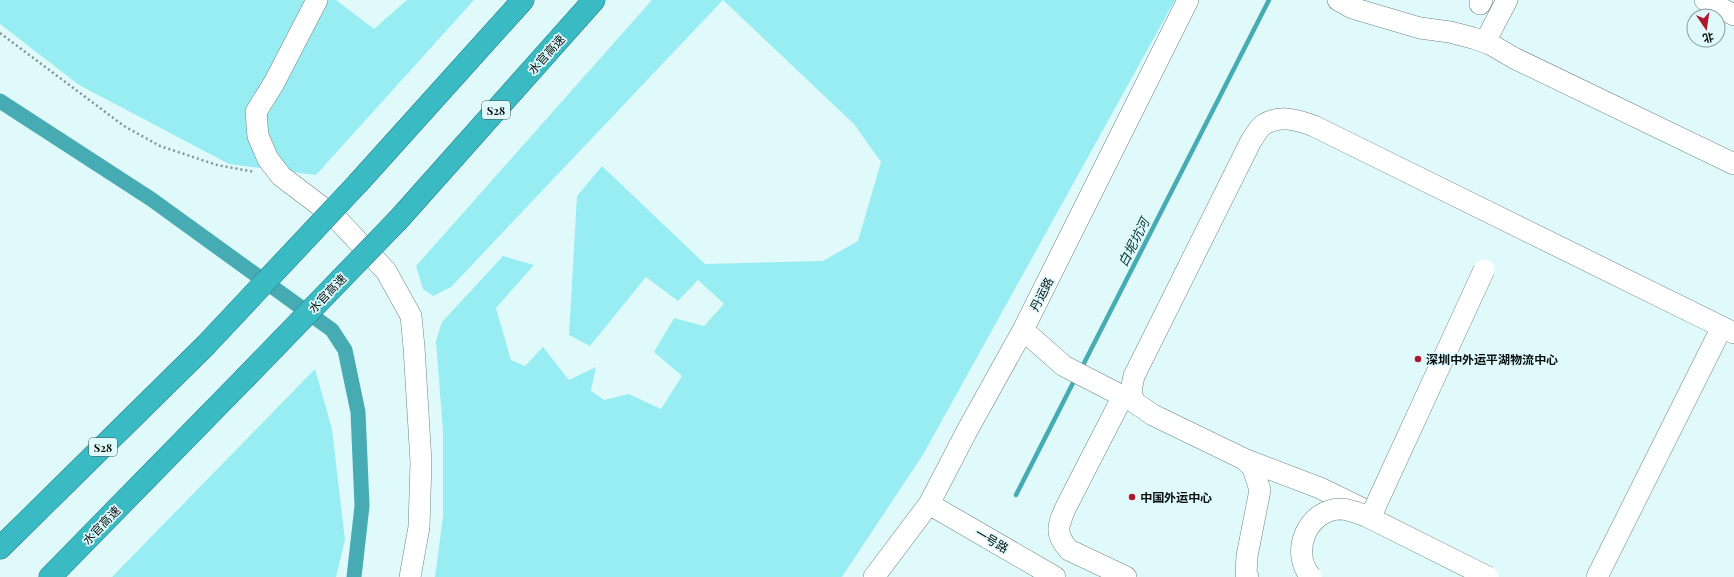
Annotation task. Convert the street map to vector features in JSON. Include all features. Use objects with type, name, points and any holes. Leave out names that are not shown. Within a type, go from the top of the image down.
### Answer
[{"type":"highway","name":"S28","points":[[0,548],[205,346],[359,182],[523,0]]},
{"type":"highway","name":"水官高速","points":[[50,577],[399,220],[594,0]]},
{"type":"street","points":[[317,0],[274,83],[256,112],[258,136],[268,159],[282,176],[340,222],[386,272],[411,316],[421,462],[419,527],[410,577]]},
{"type":"street","name":"丹运路","points":[[874,577],[929,504],[968,429],[1023,330],[1188,0]]},
{"type":"street","points":[[1338,0],[1352,8],[1420,28],[1450,32],[1485,42],[1514,58],[1734,164]]},
{"type":"street","points":[[1485,42],[1507,0]]},
{"type":"street","points":[[1705,0],[1734,15]]},
{"type":"street","points":[[1126,577],[1069,550],[1062,543],[1058,531],[1060,522],[1066,507],[1128,399],[1134,376],[1250,143],[1263,126],[1277,120],[1291,118],[1314,126],[1728,330],[1597,577]]},
{"type":"street","points":[[1370,518],[1484,270]]},
{"type":"street","points":[[1023,330],[1064,366],[1128,399],[1153,415],[1244,459],[1320,488],[1448,550],[1455,557],[1460,573]]},
{"type":"street","points":[[1244,459],[1253,468],[1260,490],[1247,556],[1246,574],[1248,577]]},
{"type":"street","name":"一号路","points":[[929,504],[1055,577]]},
{"type":"street","points":[[1311,577],[1302,558],[1302,540],[1309,525],[1327,513],[1341,509],[1353,511],[1370,518],[1488,577]]},
{"type":"path","points":[[0,33],[124,126],[160,146],[217,165],[282,176]]},
{"type":"shaded area","points":[[0,0],[336,0],[374,29],[407,0],[474,0],[316,175],[229,164],[79,85],[0,24]]},
{"type":"shaded area","points":[[652,0],[723,0],[451,287],[433,296],[423,289],[416,266]]},
{"type":"shaded area","points":[[723,0],[1175,0],[924,453],[842,577],[435,577],[443,517],[443,432],[436,341],[442,322],[503,256],[534,265],[496,308],[511,360],[525,366],[543,347],[569,380],[596,367],[591,391],[604,400],[629,394],[661,409],[682,376],[654,352],[674,318],[704,326],[724,304],[698,280],[678,301],[646,277],[590,346],[569,335],[577,196],[602,166],[705,264],[823,261],[858,241],[881,162],[854,124]]},
{"type":"shaded area","points":[[315,369],[332,429],[345,540],[336,577],[112,577]]},
{"type":"waterway","name":"白坭坑河","points":[[1081,369],[1269,0]]},
{"type":"waterway","points":[[0,101],[151,199],[332,330],[345,350],[358,412],[362,506],[354,577]]},
{"type":"waterway","name":"白坭坑河","points":[[1016,495],[1075,379]]},
{"type":"place","name":"深圳中外运平湖物流中心","points":[[1418,359]]},
{"type":"place","name":"中国外运中心","points":[[1132,497]]}]
